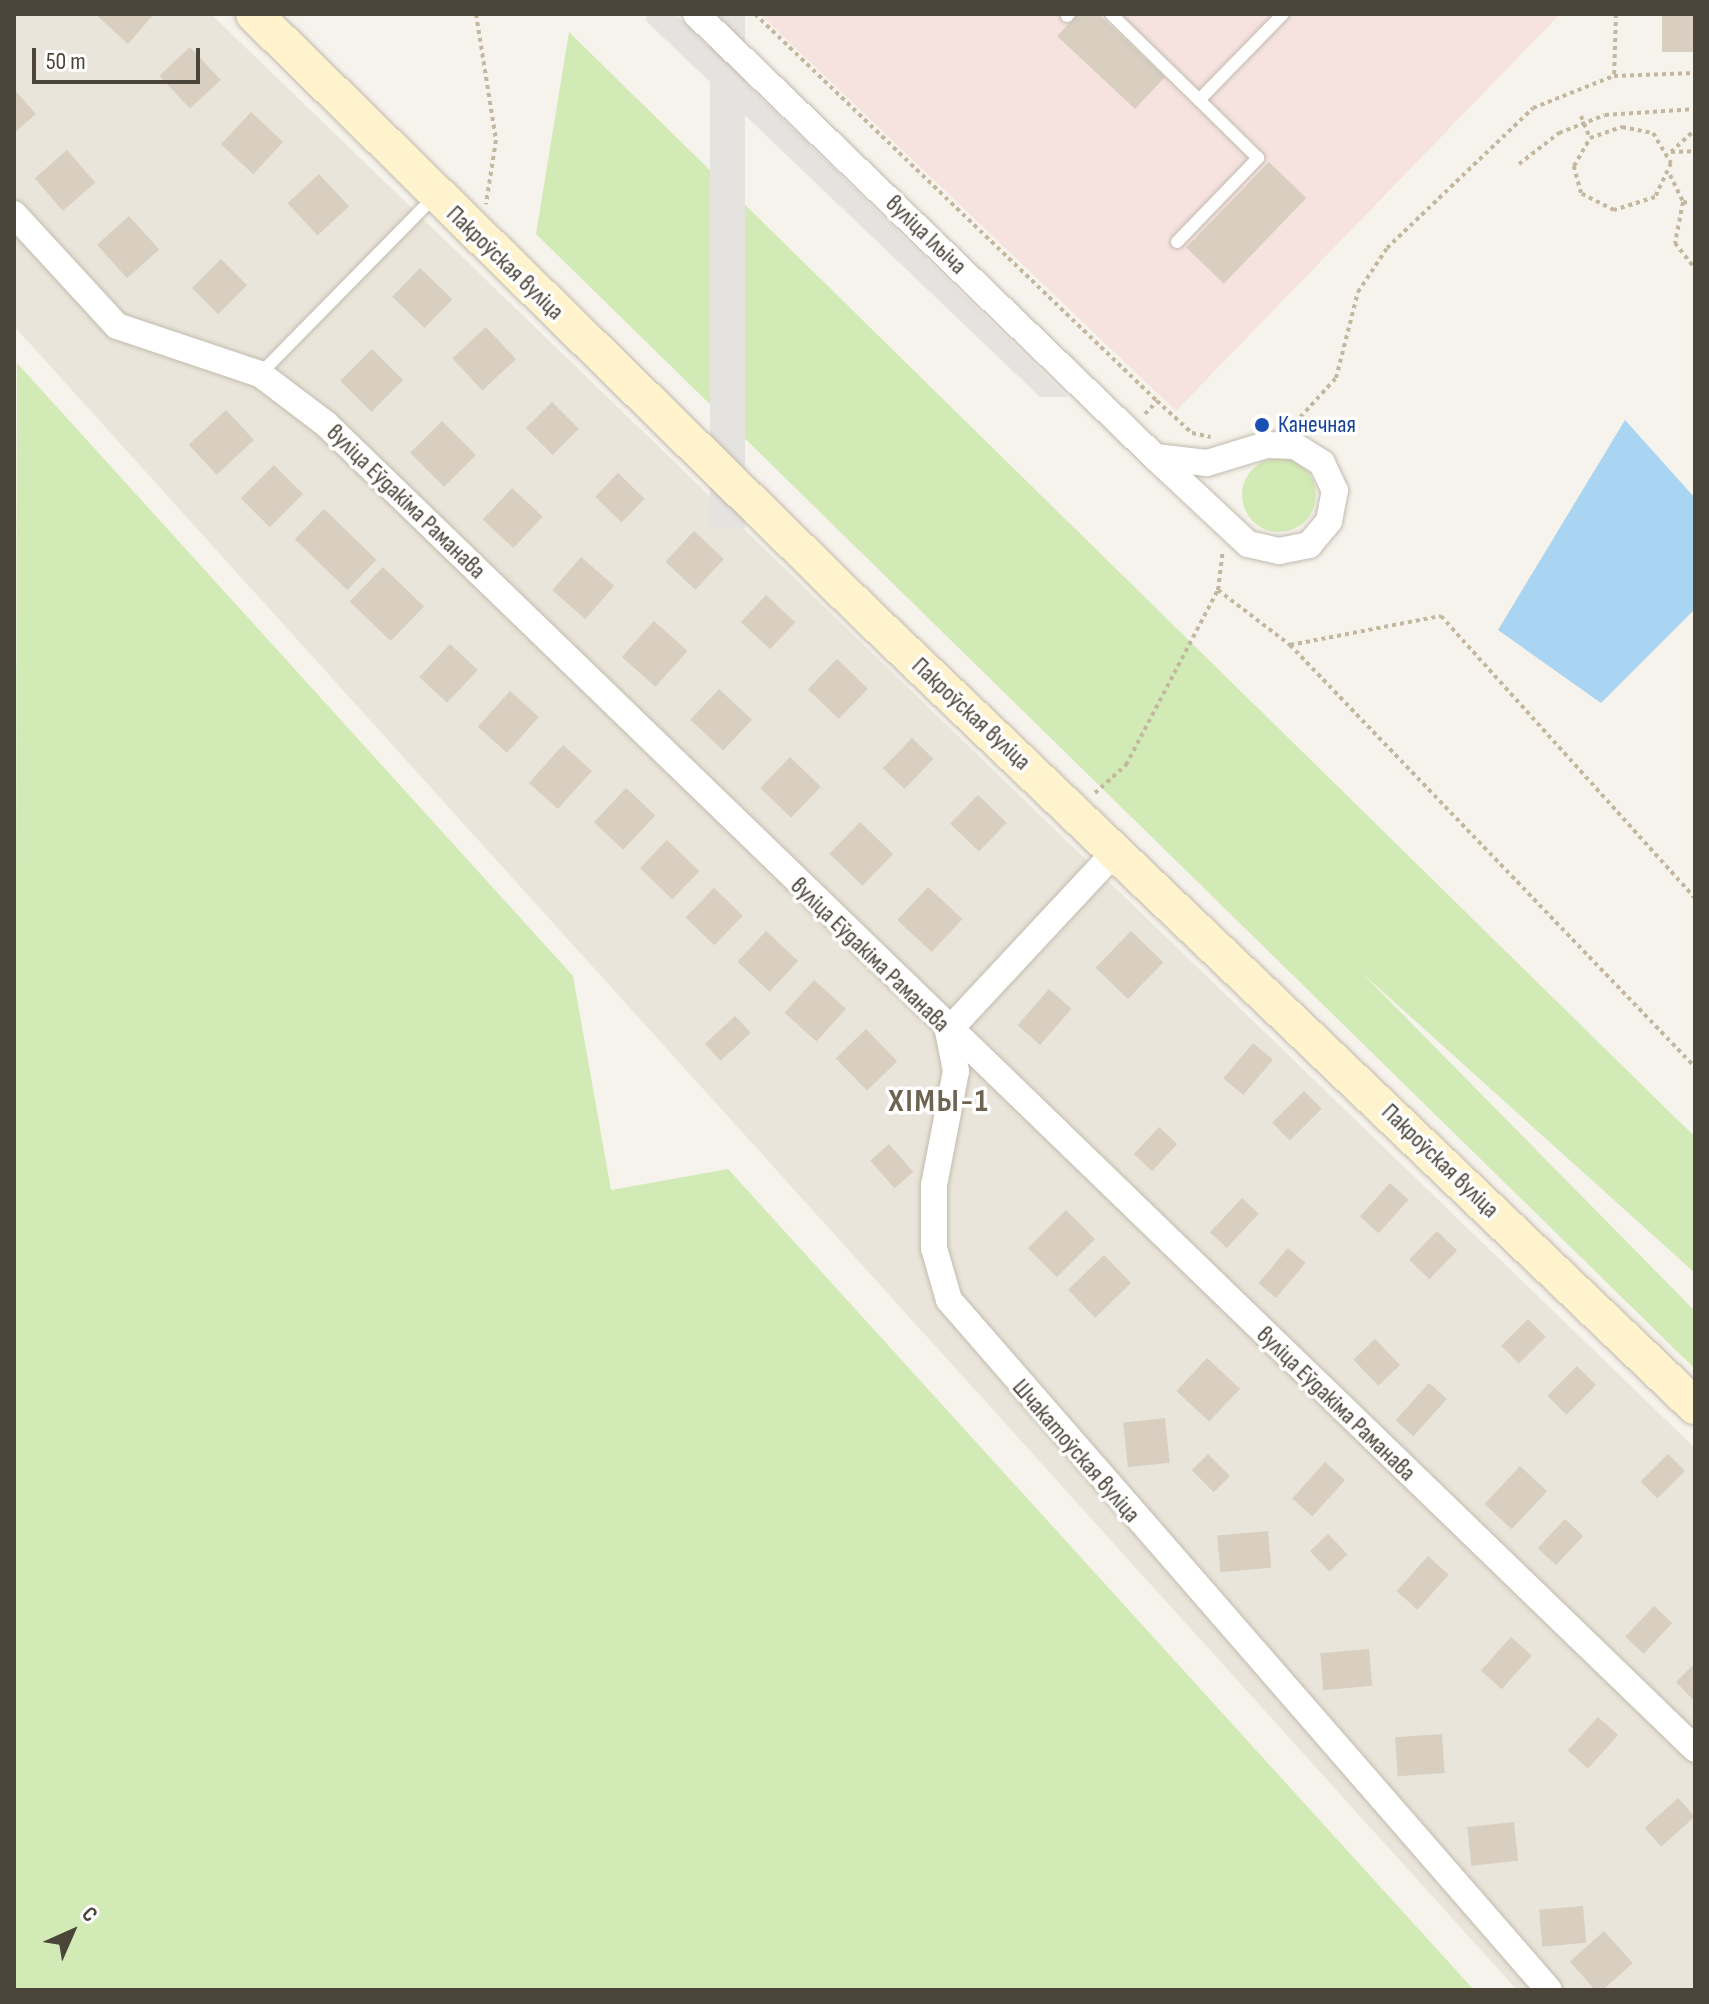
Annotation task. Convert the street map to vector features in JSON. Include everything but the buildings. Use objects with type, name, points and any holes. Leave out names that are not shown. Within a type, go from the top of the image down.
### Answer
[{"type":"street","name":"Пакроўская вуліца","points":[[254,14],[466,224],[1695,1406]]},
{"type":"street","name":"вуліца Ільіча","points":[[696,14],[1155,457],[1248,544],[1279,551],[1309,545],[1329,521],[1335,491],[1322,463],[1295,446],[1266,445],[1207,463],[1155,457]]},
{"type":"street","name":"вуліца Еўдакіма Раманава","points":[[14,214],[117,326],[260,374],[326,424],[948,1031],[1695,1749]]},
{"type":"street","points":[[948,1031],[1116,851]]},
{"type":"street","name":"Шчакатоўская вуліца","points":[[948,1031],[956,1071],[934,1185],[934,1248],[949,1300],[1549,1990]]},
{"type":"lane","points":[[1111,14],[1258,158],[1177,242]]},
{"type":"lane","points":[[1199,100],[1283,14]]},
{"type":"lane","points":[[260,374],[436,195]]},
{"type":"path","points":[[466,224],[490,199],[496,140],[476,14]]},
{"type":"path","points":[[755,14],[1157,401],[1192,433],[1212,437]]},
{"type":"path","points":[[1614,76],[1616,14]]},
{"type":"path","points":[[1294,424],[1336,378],[1358,292],[1371,267],[1496,137],[1533,108],[1573,89],[1614,76],[1695,73]]},
{"type":"path","points":[[1573,89],[1575,96]]},
{"type":"path","points":[[1519,164],[1548,140],[1605,115],[1695,109]]},
{"type":"path","points":[[1581,116],[1590,138]]},
{"type":"path","points":[[1695,130],[1670,152],[1669,173],[1655,197],[1636,206],[1614,210],[1594,205],[1574,176],[1577,155],[1590,138],[1643,127],[1670,152],[1695,151]]},
{"type":"path","points":[[1669,173],[1683,202],[1675,243],[1695,269]]},
{"type":"path","points":[[1683,202],[1693,201],[1695,208]]},
{"type":"path","points":[[1140,419],[1157,401]]},
{"type":"path","points":[[1074,811],[1126,765],[1218,590],[1228,525]]},
{"type":"path","points":[[1218,590],[1290,645],[1695,1067]]},
{"type":"path","points":[[1290,645],[1441,616],[1695,898]]},
{"type":"shaded area","points":[[14,14],[211,14],[1695,1448],[1695,1990],[1517,1990],[14,326]]},
{"type":"shaded area","points":[[648,14],[675,14],[1068,397],[1040,397],[645,20]]},
{"type":"shaded area","points":[[710,14],[745,14],[745,528],[710,528]]},
{"type":"shaded area","points":[[760,14],[1560,14],[1176,411]]},
{"type":"green space","points":[[569,32],[1695,1137],[1695,1273],[1361,972],[1695,1311],[1695,1369],[536,234]]},
{"type":"green space","points":[[17,363],[573,976],[611,1190],[728,1169],[1474,1990],[14,1990]]},
{"type":"green space","points":[[1279,458],[1293,461],[1305,469],[1313,481],[1316,495],[1313,509],[1305,521],[1293,529],[1279,532],[1265,529],[1253,521],[1245,509],[1242,495],[1245,481],[1253,469],[1265,461]]},
{"type":"water","points":[[1625,420],[1695,498],[1695,609],[1601,703],[1498,630]]},
{"type":"place","name":"Канечная","points":[[1262,425]]},
{"type":"district","name":"ХІМЫ-1","points":[[939,1102]]}]
